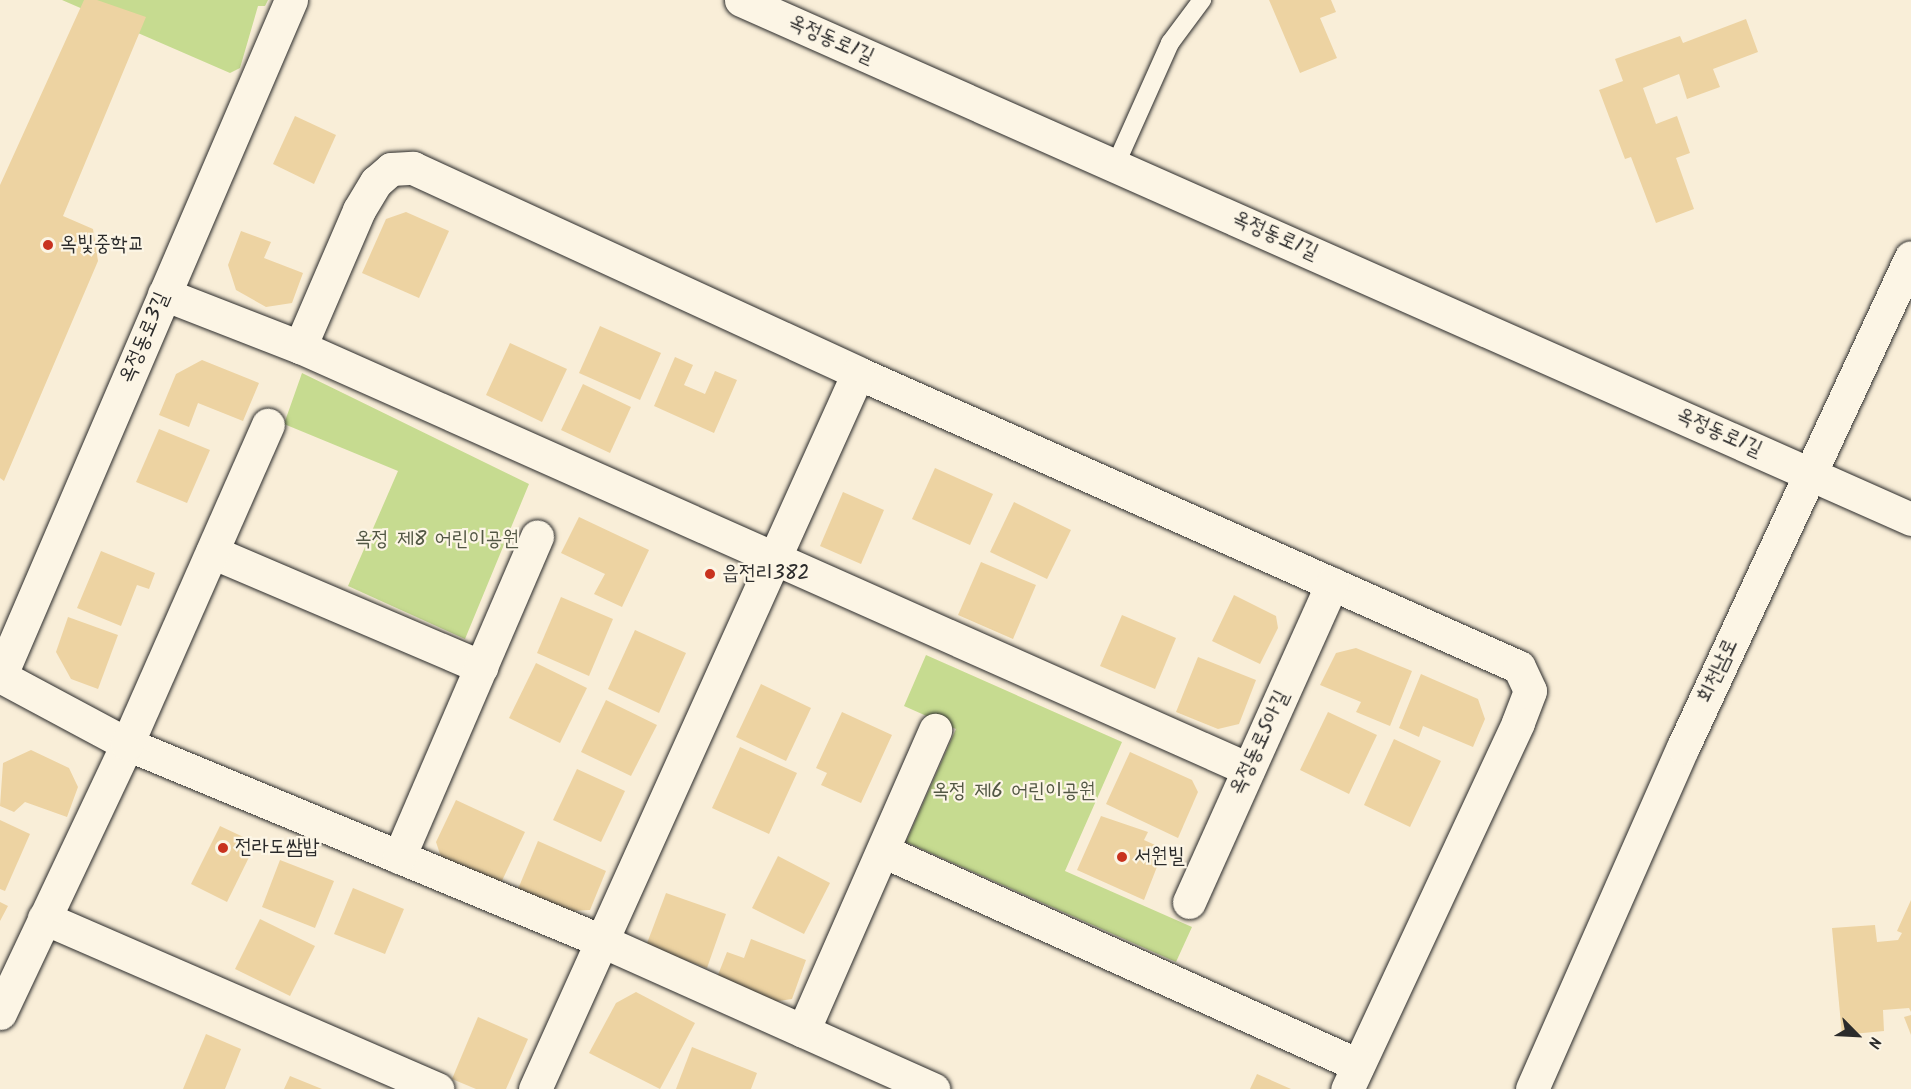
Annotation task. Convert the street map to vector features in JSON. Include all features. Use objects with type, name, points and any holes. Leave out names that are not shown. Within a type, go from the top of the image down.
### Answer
[{"type":"street","name":"옥정동로3길","points":[[0,676],[291,0]]},
{"type":"street","name":"옥정동로1길","points":[[741,0],[1911,519]]},
{"type":"street","points":[[300,347],[359,210],[376,182],[391,169],[413,168],[858,373],[1519,667],[1530,691],[1353,1077],[883,851]]},
{"type":"street","name":"회천남로","points":[[1532,1089],[1809,473],[1911,257]]},
{"type":"street","points":[[164,294],[300,347],[1248,769]]},
{"type":"street","points":[[535,1089],[858,373]]},
{"type":"street","points":[[0,1013],[127,744],[268,425]]},
{"type":"street","points":[[399,857],[537,536]]},
{"type":"street","points":[[212,552],[481,667]]},
{"type":"street","name":"옥정동로5아길","points":[[1189,902],[1332,584]]},
{"type":"street","points":[[0,676],[127,744],[602,941],[933,1089]]},
{"type":"street","points":[[803,1031],[935,730]]},
{"type":"street","points":[[44,918],[376,1078],[437,1089]]},
{"type":"lane","points":[[1115,166],[1170,43],[1202,0]]},
{"type":"green space","points":[[62,0],[268,0],[265,6],[258,6],[240,68],[230,73]]},
{"type":"green space","name":"옥정 제8 어린이공원","points":[[302,373],[529,484],[465,639],[348,586],[398,471],[284,424]]},
{"type":"green space","name":"옥정 제6 어린이공원","points":[[926,655],[1122,742],[1065,871],[1192,927],[1176,962],[906,842],[956,729],[904,706]]},
{"type":"building","name":"옥빛중학교","points":[[84,0],[97,0],[146,17],[63,216],[93,229],[98,261],[4,481],[0,478],[0,185]]},
{"type":"building","points":[[1269,0],[1331,0],[1336,12],[1320,18],[1337,58],[1300,73]]},
{"type":"building","points":[[1746,19],[1758,52],[1713,69],[1720,87],[1687,99],[1679,74],[1643,88],[1656,124],[1677,116],[1690,153],[1676,158],[1694,209],[1656,223],[1631,157],[1625,159],[1599,90],[1623,81],[1615,59],[1680,36],[1683,43]]},
{"type":"building","points":[[295,116],[336,135],[314,184],[273,164]]},
{"type":"building","points":[[406,212],[449,231],[419,298],[362,273],[386,219]]},
{"type":"building","points":[[241,231],[271,242],[264,258],[303,273],[292,303],[266,307],[236,290],[228,265]]},
{"type":"building","points":[[600,326],[661,353],[640,400],[579,373]]},
{"type":"building","points":[[510,343],[567,369],[542,422],[486,395]]},
{"type":"building","points":[[675,357],[693,365],[684,385],[705,394],[715,371],[737,380],[714,433],[654,406]]},
{"type":"building","points":[[202,360],[259,383],[243,421],[198,403],[189,427],[159,415],[176,374]]},
{"type":"building","points":[[583,384],[631,407],[610,453],[561,430]]},
{"type":"building","points":[[159,429],[210,450],[187,503],[136,482]]},
{"type":"building","points":[[935,468],[993,494],[970,545],[912,519]]},
{"type":"building","points":[[843,492],[884,510],[861,564],[820,546]]},
{"type":"building","points":[[1014,502],[1071,530],[1047,579],[990,552]]},
{"type":"building","points":[[579,517],[649,550],[622,607],[594,594],[605,574],[561,553]]},
{"type":"building","points":[[101,551],[155,573],[149,589],[137,585],[121,626],[77,608]]},
{"type":"building","points":[[981,562],[1036,585],[1013,639],[958,615]]},
{"type":"building","points":[[1234,595],[1276,616],[1278,628],[1260,664],[1212,641]]},
{"type":"building","points":[[561,597],[613,619],[589,676],[537,653]]},
{"type":"building","points":[[1122,615],[1176,638],[1155,689],[1100,666]]},
{"type":"building","points":[[68,617],[118,635],[98,689],[71,679],[56,652]]},
{"type":"building","points":[[635,630],[686,653],[659,713],[608,689]]},
{"type":"building","points":[[1356,648],[1412,671],[1390,726],[1356,712],[1361,702],[1320,685],[1336,653]]},
{"type":"building","points":[[1198,657],[1256,680],[1239,724],[1218,729],[1176,712]]},
{"type":"building","points":[[536,663],[587,688],[560,743],[509,718]]},
{"type":"building","points":[[1421,674],[1478,699],[1485,719],[1473,747],[1423,726],[1419,737],[1399,728]]},
{"type":"building","points":[[761,684],[811,708],[786,761],[736,737]]},
{"type":"building","points":[[606,700],[657,725],[631,776],[581,752]]},
{"type":"building","points":[[842,712],[892,735],[861,803],[821,785],[827,773],[816,768]]},
{"type":"building","points":[[1328,712],[1377,735],[1349,794],[1300,770]]},
{"type":"building","points":[[1394,739],[1441,761],[1410,827],[1364,805]]},
{"type":"building","points":[[740,747],[797,773],[769,834],[712,808]]},
{"type":"building","points":[[31,750],[69,768],[78,787],[67,817],[25,802],[14,812],[0,806],[3,763]]},
{"type":"building","points":[[1130,752],[1192,780],[1198,792],[1178,838],[1106,804]]},
{"type":"building","points":[[577,769],[625,791],[601,842],[553,820]]},
{"type":"building","points":[[456,800],[525,832],[500,885],[441,857],[436,842]]},
{"type":"building","name":"서원빌","points":[[1101,816],[1148,832],[1144,840],[1164,849],[1144,900],[1077,870]]},
{"type":"building","points":[[0,820],[30,834],[5,891],[0,889]]},
{"type":"building","points":[[220,826],[256,843],[227,902],[191,884]]},
{"type":"building","points":[[538,841],[606,871],[590,910],[570,911],[518,889]]},
{"type":"building","points":[[778,856],[830,883],[804,934],[752,908]]},
{"type":"building","points":[[280,860],[334,881],[315,928],[262,907]]},
{"type":"building","points":[[353,888],[404,909],[385,954],[334,934]]},
{"type":"building","points":[[666,893],[726,914],[707,968],[646,946]]},
{"type":"building","points":[[1911,900],[1911,1012],[1909,1008],[1883,1010],[1884,1031],[1842,1035],[1832,928],[1875,925],[1877,942],[1898,940],[1902,933],[1897,931]]},
{"type":"building","points":[[0,902],[8,906],[0,921]]},
{"type":"building","points":[[260,919],[315,946],[290,996],[235,969]]},
{"type":"building","points":[[751,939],[806,960],[792,999],[772,1002],[716,980],[727,952],[744,958]]},
{"type":"building","points":[[636,992],[695,1023],[660,1089],[589,1053],[616,1003]]},
{"type":"building","points":[[1911,1015],[1911,1035],[1904,1017]]},
{"type":"building","points":[[478,1017],[528,1039],[506,1089],[476,1089],[452,1079]]},
{"type":"building","points":[[206,1034],[241,1049],[225,1089],[183,1089]]},
{"type":"building","points":[[692,1047],[757,1073],[751,1089],[676,1089]]},
{"type":"building","points":[[1257,1074],[1291,1089],[1250,1089]]},
{"type":"building","points":[[290,1076],[322,1089],[284,1089]]},
{"type":"place","name":"옥빛중학교","points":[[48,245]]},
{"type":"place","name":"읍전리382","points":[[710,574]]},
{"type":"place","name":"전라도쌈밥","points":[[223,848]]},
{"type":"place","name":"서원빌","points":[[1122,857]]}]
